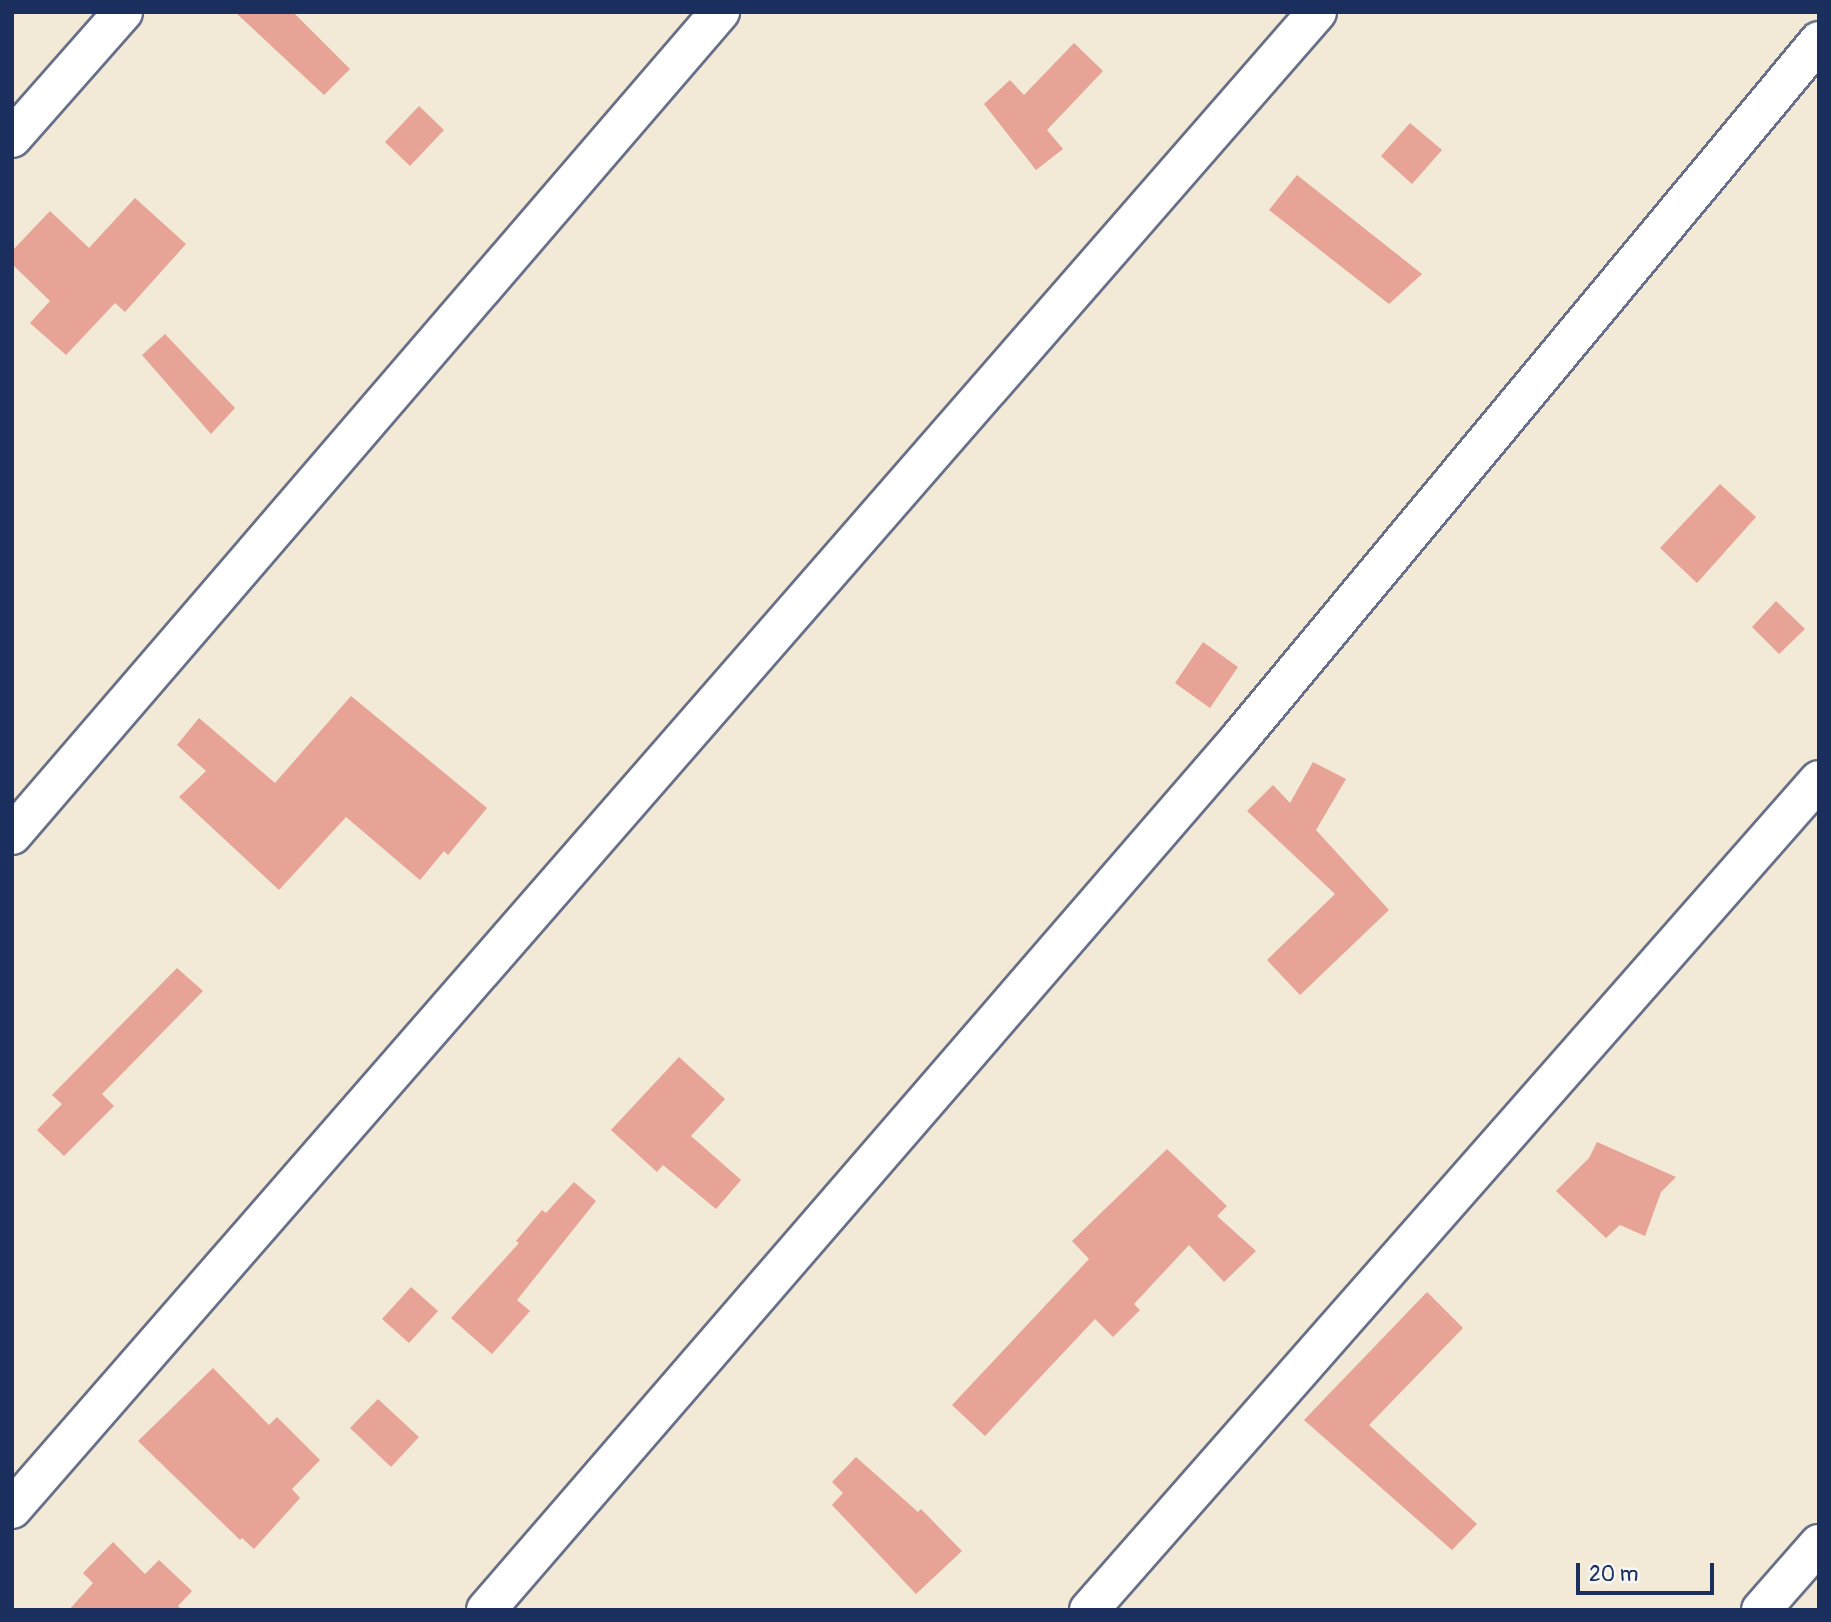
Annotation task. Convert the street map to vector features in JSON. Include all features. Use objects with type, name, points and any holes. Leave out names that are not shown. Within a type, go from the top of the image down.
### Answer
[{"type":"street","points":[[12,138],[123,12]]},
{"type":"street","points":[[12,835],[720,12]]},
{"type":"street","points":[[12,1509],[1317,12]]},
{"type":"street","points":[[486,1610],[1240,738],[1819,41]]},
{"type":"street","points":[[1089,1610],[1819,780]]},
{"type":"street","points":[[1761,1610],[1819,1544]]},
{"type":"building","points":[[235,12],[293,12],[350,69],[324,95]]},
{"type":"building","points":[[1074,43],[1103,71],[1047,130],[1063,149],[1036,170],[984,104],[1010,80],[1024,95]]},
{"type":"building","points":[[419,106],[444,130],[410,166],[385,142]]},
{"type":"building","points":[[1410,123],[1442,150],[1412,184],[1381,156]]},
{"type":"building","points":[[1297,175],[1422,274],[1389,304],[1269,210]]},
{"type":"building","points":[[135,198],[186,244],[125,312],[115,303],[66,355],[30,323],[50,301],[12,264],[12,251],[50,211],[89,248]]},
{"type":"building","points":[[165,334],[235,408],[211,434],[142,355]]},
{"type":"building","points":[[1720,484],[1756,517],[1697,583],[1660,548]]},
{"type":"building","points":[[1776,601],[1805,629],[1779,654],[1752,627]]},
{"type":"building","points":[[1203,642],[1238,667],[1210,708],[1175,683]]},
{"type":"building","points":[[351,696],[487,808],[448,855],[444,851],[420,880],[346,817],[279,890],[179,797],[206,771],[177,745],[199,718],[275,783]]},
{"type":"building","points":[[1313,762],[1346,779],[1316,830],[1389,910],[1300,995],[1267,960],[1335,894],[1247,811],[1273,785],[1290,803]]},
{"type":"building","points":[[177,968],[203,991],[102,1094],[114,1106],[64,1156],[37,1130],[62,1104],[52,1095]]},
{"type":"building","points":[[679,1057],[725,1099],[691,1136],[741,1180],[716,1209],[663,1165],[657,1172],[611,1130]]},
{"type":"building","points":[[1597,1142],[1676,1177],[1661,1192],[1645,1236],[1620,1225],[1606,1238],[1556,1191],[1589,1158]]},
{"type":"building","points":[[1167,1149],[1227,1206],[1217,1216],[1256,1251],[1224,1282],[1189,1245],[1134,1304],[1140,1310],[1113,1337],[1095,1319],[985,1436],[952,1405],[1089,1259],[1072,1241]]},
{"type":"building","points":[[574,1182],[596,1201],[517,1300],[530,1311],[492,1354],[451,1318],[519,1243],[516,1241],[542,1210],[546,1213]]},
{"type":"building","points":[[411,1287],[438,1311],[409,1343],[382,1319]]},
{"type":"building","points":[[1427,1292],[1463,1328],[1369,1425],[1477,1524],[1452,1550],[1304,1420]]},
{"type":"building","points":[[213,1368],[269,1425],[277,1417],[320,1460],[292,1489],[300,1498],[254,1549],[242,1538],[240,1540],[138,1441]]},
{"type":"building","points":[[378,1399],[419,1437],[391,1467],[350,1428]]},
{"type":"building","points":[[856,1457],[918,1512],[921,1509],[962,1551],[916,1594],[832,1505],[843,1493],[832,1482]]},
{"type":"building","points":[[113,1542],[145,1574],[159,1560],[192,1591],[178,1606],[182,1610],[69,1610],[93,1583],[83,1573]]}]
